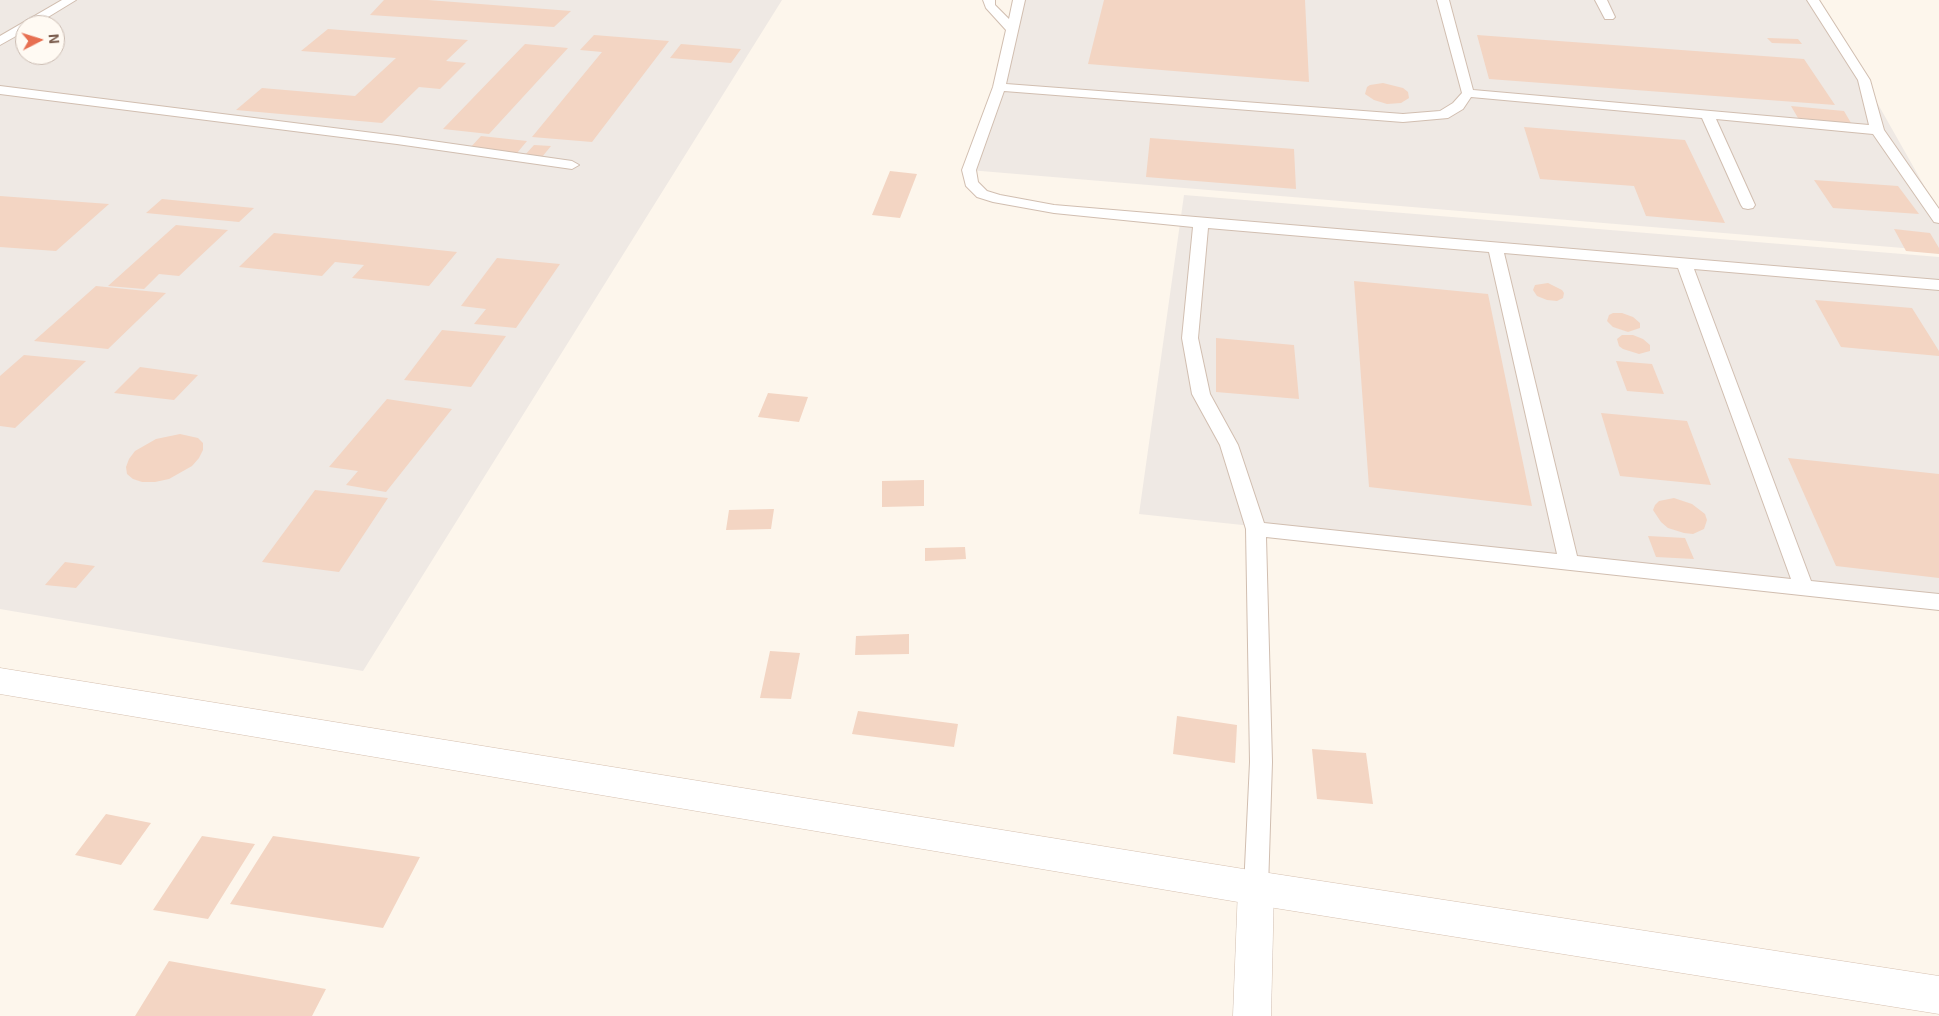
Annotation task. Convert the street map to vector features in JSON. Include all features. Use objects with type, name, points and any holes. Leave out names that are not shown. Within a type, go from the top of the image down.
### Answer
[{"type":"street","points":[[0,681],[1256,888],[1939,996]]},
{"type":"street","points":[[1252,1016],[1256,888]]},
{"type":"lane","points":[[45,15],[70,0]]},
{"type":"lane","points":[[989,0],[990,6],[1012,29]]},
{"type":"lane","points":[[1019,0],[999,87],[969,170],[972,183],[982,194],[998,200],[1054,209],[1201,223],[1939,285]]},
{"type":"lane","points":[[1443,0],[1468,93]]},
{"type":"lane","points":[[1601,0],[1609,17]]},
{"type":"lane","points":[[1813,0],[1864,80],[1877,130],[1939,219]]},
{"type":"lane","points":[[0,41],[15,32]]},
{"type":"lane","points":[[999,87],[1404,118],[1443,115],[1458,106],[1468,93]]},
{"type":"lane","points":[[0,90],[397,140],[572,166]]},
{"type":"lane","points":[[1468,93],[1877,130]]},
{"type":"lane","points":[[1707,114],[1748,205]]},
{"type":"lane","points":[[1201,223],[1190,338],[1201,394],[1229,445],[1256,529],[1261,762],[1256,888]]},
{"type":"lane","points":[[1496,249],[1569,562]]},
{"type":"lane","points":[[1686,265],[1804,588]]},
{"type":"lane","points":[[1256,529],[1939,602]]},
{"type":"shaded area","points":[[0,0],[782,0],[363,671],[0,609]]},
{"type":"shaded area","points":[[1018,0],[1819,0],[1939,212],[1939,251],[969,170]]},
{"type":"shaded area","points":[[1184,195],[1939,257],[1939,599],[1139,514]]},
{"type":"building","points":[[384,0],[428,0],[571,11],[554,27],[370,15]]},
{"type":"building","points":[[1104,0],[1305,0],[1309,82],[1088,64]]},
{"type":"building","points":[[328,29],[468,40],[446,61],[466,63],[440,89],[419,87],[382,123],[236,110],[262,88],[355,96],[396,58],[301,51]]},
{"type":"building","points":[[594,35],[669,41],[592,142],[532,137],[602,52],[580,50]]},
{"type":"building","points":[[1477,35],[1804,59],[1835,105],[1489,79]]},
{"type":"building","points":[[1767,38],[1798,39],[1802,44],[1772,43]]},
{"type":"building","points":[[525,44],[568,48],[489,134],[443,129]]},
{"type":"building","points":[[681,44],[741,49],[731,63],[670,58]]},
{"type":"building","points":[[1383,83],[1403,88],[1408,92],[1409,98],[1401,103],[1387,104],[1374,100],[1365,94],[1367,87],[1370,85]]},
{"type":"building","points":[[1791,106],[1844,111],[1851,123],[1798,118]]},
{"type":"building","points":[[1524,127],[1685,140],[1725,223],[1646,216],[1634,186],[1540,179]]},
{"type":"building","points":[[481,136],[527,141],[517,153],[470,148]]},
{"type":"building","points":[[1150,138],[1294,149],[1296,189],[1146,177]]},
{"type":"building","points":[[534,145],[551,146],[542,157],[525,155]]},
{"type":"building","points":[[890,171],[917,174],[900,218],[872,215]]},
{"type":"building","points":[[1814,180],[1898,186],[1919,214],[1833,208]]},
{"type":"building","points":[[0,196],[109,204],[56,251],[0,247]]},
{"type":"building","points":[[162,199],[254,208],[239,222],[146,213]]},
{"type":"building","points":[[176,225],[228,230],[179,276],[159,274],[144,289],[108,286]]},
{"type":"building","points":[[1894,229],[1930,233],[1939,248],[1939,254],[1906,251]]},
{"type":"building","points":[[274,233],[457,252],[429,286],[352,278],[364,265],[335,262],[322,276],[239,267]]},
{"type":"building","points":[[497,258],[560,264],[516,328],[474,324],[486,309],[461,306]]},
{"type":"building","points":[[1354,281],[1488,294],[1532,506],[1369,487]]},
{"type":"building","points":[[1548,283],[1562,290],[1564,293],[1563,298],[1557,301],[1537,296],[1533,290],[1535,285]]},
{"type":"building","points":[[96,286],[166,293],[108,349],[34,341]]},
{"type":"building","points":[[1815,300],[1912,308],[1939,351],[1939,356],[1841,347]]},
{"type":"building","points":[[1622,313],[1633,317],[1640,323],[1640,328],[1628,332],[1613,327],[1607,321],[1609,315]]},
{"type":"building","points":[[442,330],[506,336],[471,387],[404,380]]},
{"type":"building","points":[[1622,335],[1633,335],[1643,339],[1650,345],[1650,351],[1639,354],[1623,349],[1619,346],[1617,339]]},
{"type":"building","points":[[1216,338],[1294,345],[1299,399],[1216,392]]},
{"type":"building","points":[[24,355],[86,361],[15,428],[0,426],[0,376]]},
{"type":"building","points":[[1616,361],[1652,364],[1664,394],[1627,391]]},
{"type":"building","points":[[140,367],[198,375],[174,400],[114,393]]},
{"type":"building","points":[[768,393],[808,397],[799,422],[758,417]]},
{"type":"building","points":[[387,399],[452,409],[386,492],[346,485],[358,471],[329,467]]},
{"type":"building","points":[[1601,413],[1687,421],[1711,485],[1620,476]]},
{"type":"building","points":[[180,434],[198,438],[203,443],[203,450],[192,466],[169,479],[155,482],[142,482],[133,479],[127,474],[126,467],[135,451],[156,439]]},
{"type":"building","points":[[1788,458],[1939,474],[1939,578],[1836,566]]},
{"type":"building","points":[[924,480],[924,506],[882,507],[882,481]]},
{"type":"building","points":[[315,490],[388,498],[339,572],[262,562]]},
{"type":"building","points":[[1674,498],[1692,504],[1705,514],[1707,520],[1704,529],[1693,534],[1684,533],[1668,528],[1661,522],[1653,510],[1655,505],[1659,501]]},
{"type":"building","points":[[774,509],[771,529],[726,530],[729,510]]},
{"type":"building","points":[[1648,536],[1685,538],[1694,559],[1656,557]]},
{"type":"building","points":[[965,547],[966,559],[925,561],[925,548]]},
{"type":"building","points":[[65,562],[95,566],[76,588],[45,585]]},
{"type":"building","points":[[909,634],[909,654],[855,655],[856,636]]},
{"type":"building","points":[[770,651],[800,653],[791,699],[760,698]]},
{"type":"building","points":[[858,711],[958,724],[954,747],[852,734]]},
{"type":"building","points":[[1177,716],[1237,725],[1235,763],[1173,754]]},
{"type":"building","points":[[1312,749],[1366,753],[1373,804],[1317,799]]},
{"type":"building","points":[[106,814],[151,823],[121,865],[75,855]]},
{"type":"building","points":[[202,836],[255,844],[208,919],[153,910]]},
{"type":"building","points":[[273,836],[420,857],[383,928],[230,904]]},
{"type":"building","points":[[169,961],[326,989],[312,1016],[135,1016]]}]
